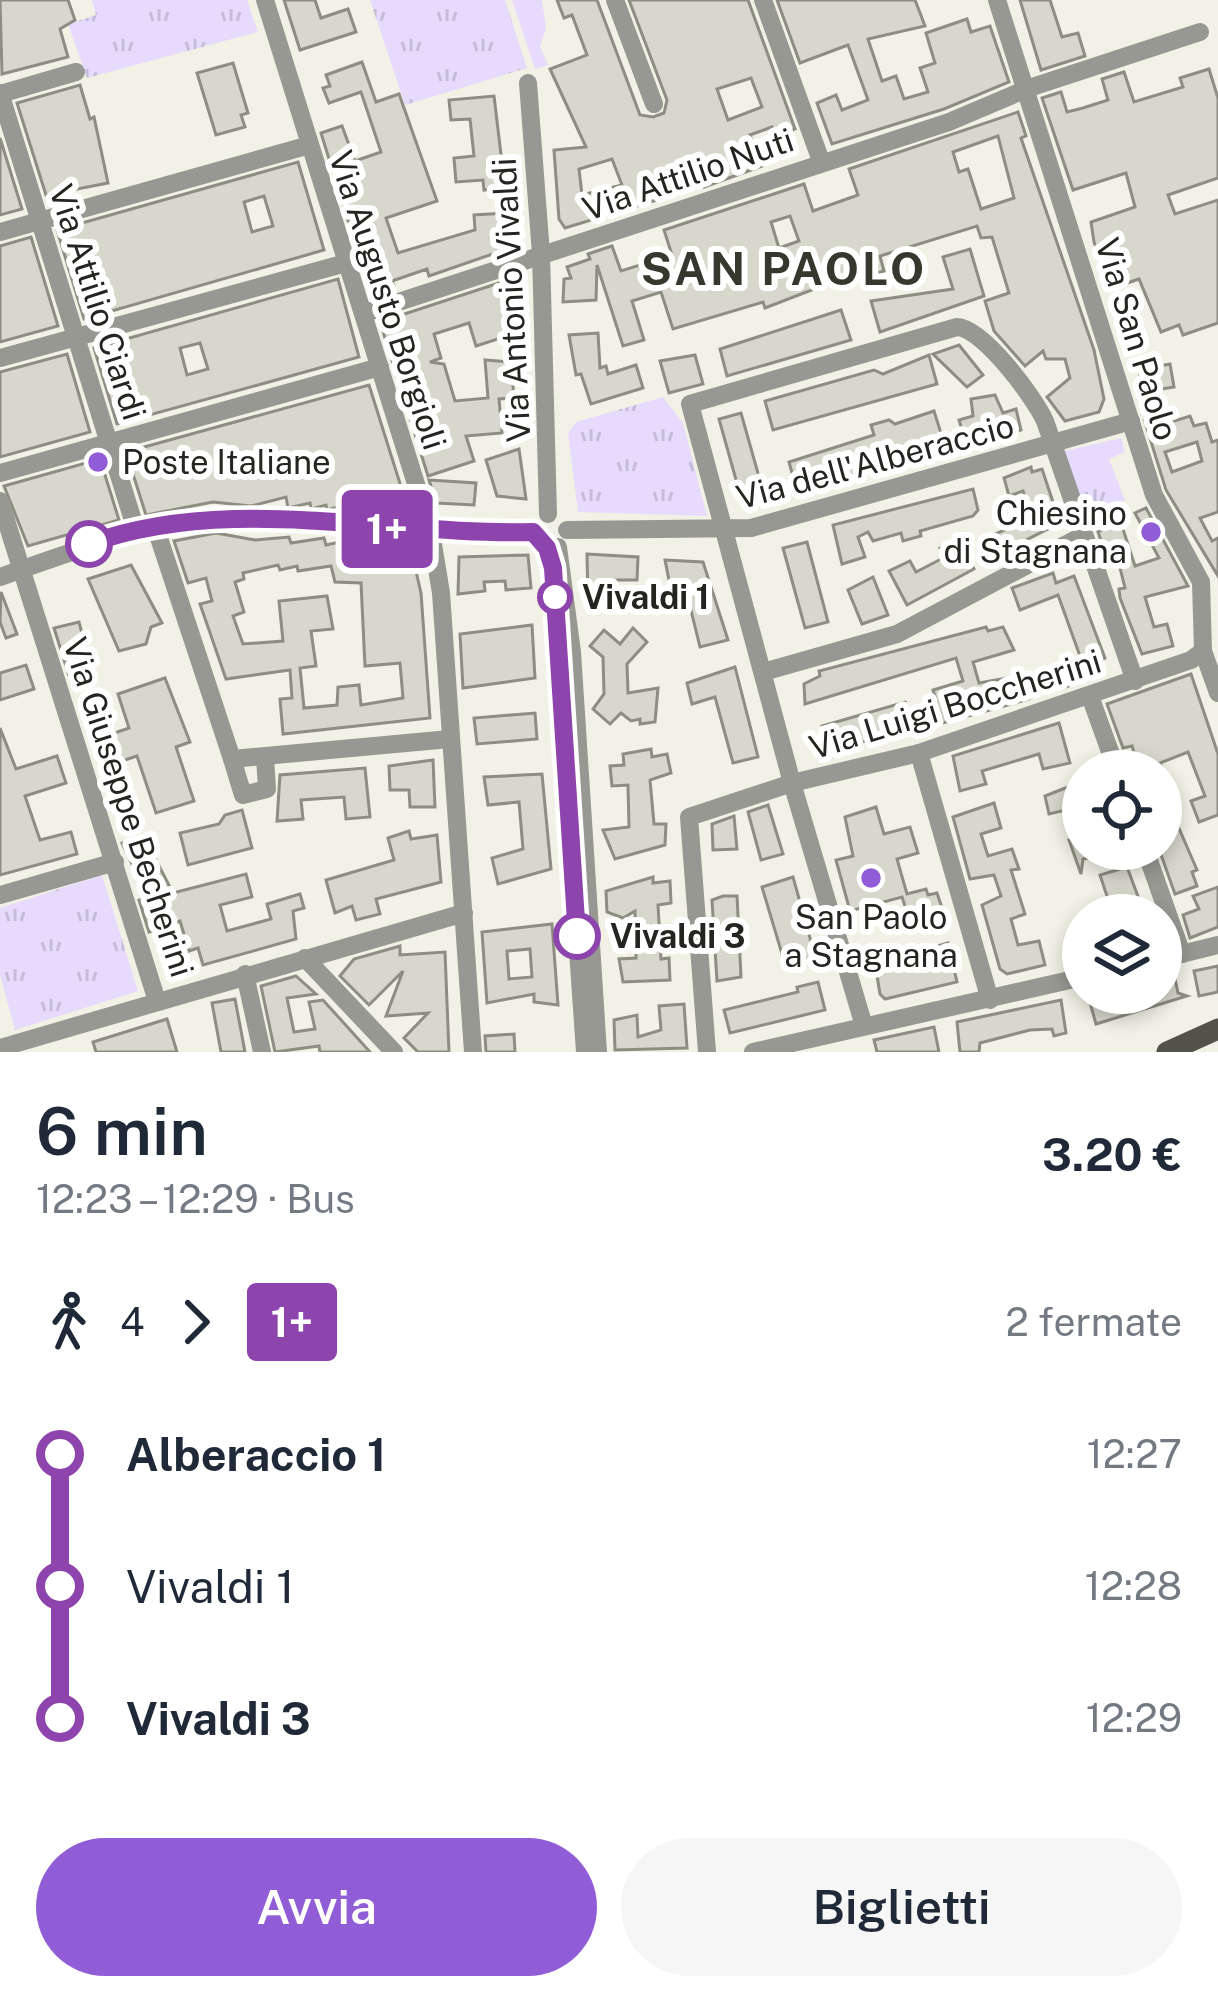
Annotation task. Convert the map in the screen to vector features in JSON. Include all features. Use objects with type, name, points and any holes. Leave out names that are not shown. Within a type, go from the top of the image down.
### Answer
[{"type":"main road","points":[[1167,1052],[1218,1029]]},
{"type":"main road","points":[[1201,1052],[1218,1045]]},
{"type":"street","name":"Via Augusto Borgioli","points":[[265,0],[306,146],[364,313],[430,532],[441,593],[473,1052]]},
{"type":"street","points":[[615,0],[654,104]]},
{"type":"street","points":[[763,0],[820,161]]},
{"type":"street","name":"Via San Paolo","points":[[997,0],[1029,88],[1161,512],[1210,579]]},
{"type":"street","points":[[1029,88],[1200,32]]},
{"type":"street","points":[[0,93],[76,72]]},
{"type":"street","name":"Via Antonio Vivaldi","points":[[528,83],[541,254],[548,514]]},
{"type":"street","name":"Via Attilio Nuti","points":[[364,313],[949,122],[1029,88]]},
{"type":"street","name":"Via Attilio Ciardi","points":[[0,93],[112,442],[232,760]]},
{"type":"street","points":[[0,232],[306,146]]},
{"type":"street","points":[[0,358],[346,263]]},
{"type":"street","points":[[864,1026],[792,784],[690,404],[966,326],[1035,401],[1054,444]]},
{"type":"street","points":[[0,473],[380,368]]},
{"type":"street","name":"Via dell'Alberaccio","points":[[558,542],[727,532],[1131,421]]},
{"type":"street","name":"Via dell'Alberaccio","points":[[1054,444],[1135,681]]},
{"type":"street","name":"Via Giuseppe Becherini","points":[[0,501],[158,1000],[464,913]]},
{"type":"street","points":[[533,532],[538,519],[548,514],[560,517],[585,1052]]},
{"type":"street","points":[[0,577],[146,528],[219,518],[430,532],[533,532],[558,542]]},
{"type":"street","points":[[763,672],[897,634],[1082,536]]},
{"type":"street","points":[[558,542],[572,652],[598,1052]]},
{"type":"street","points":[[1210,579],[1203,651],[1218,693]]},
{"type":"street","points":[[1135,681],[1203,651]]},
{"type":"street","name":"Via Luigi Boccherini","points":[[707,1052],[689,817],[792,784],[919,753],[1135,681]]},
{"type":"street","points":[[1090,696],[1109,750]]},
{"type":"street","points":[[265,757],[267,789],[243,795],[232,760],[450,739]]},
{"type":"street","points":[[919,753],[990,1000]]},
{"type":"street","points":[[0,896],[115,862]]},
{"type":"street","points":[[1182,954],[1218,944]]},
{"type":"street","points":[[305,958],[394,1052]]},
{"type":"street","points":[[245,974],[262,1052]]},
{"type":"street","points":[[753,1052],[1062,982]]},
{"type":"street","points":[[0,1048],[158,1000]]},
{"type":"green space","points":[[92,0],[247,0],[258,32],[87,78],[68,24],[96,15]]},
{"type":"green space","points":[[370,0],[505,0],[527,68],[405,105]]},
{"type":"green space","points":[[512,0],[542,0],[546,28],[540,46],[548,65],[535,69]]},
{"type":"green space","points":[[663,397],[683,423],[707,516],[578,512],[568,433],[576,422]]},
{"type":"green space","points":[[1121,438],[1125,452],[1109,459],[1125,500],[1115,505],[1119,518],[1089,532],[1060,452]]},
{"type":"green space","points":[[102,875],[138,991],[15,1030],[0,975],[0,908]]},
{"type":"building","points":[[0,0],[68,0],[75,20],[60,29],[68,57],[2,74]]},
{"type":"building","points":[[284,0],[315,0],[321,18],[348,9],[356,32],[300,50]]},
{"type":"building","points":[[557,0],[597,0],[640,115],[653,117],[664,113],[667,100],[629,0],[748,0],[795,129],[776,137],[772,127],[750,135],[762,166],[704,187],[697,167],[677,174],[683,192],[565,228],[559,219],[554,150],[586,147],[550,69],[587,55],[572,15],[564,18]],"holes":[[[751,78],[762,107],[728,120],[717,89]],[[612,159],[622,185],[582,195],[579,169]]]},
{"type":"building","points":[[777,0],[915,0],[925,26],[868,39],[882,81],[896,76],[904,99],[928,92],[920,68],[935,63],[926,33],[967,19],[971,32],[990,26],[1009,82],[944,109],[832,144],[817,103],[836,95],[842,110],[868,100],[848,45],[800,63]]},
{"type":"building","points":[[1020,0],[1050,0],[1062,37],[1078,33],[1085,56],[1041,70]]},
{"type":"building","points":[[362,62],[376,102],[399,94],[437,201],[386,218],[398,253],[475,230],[474,215],[506,213],[507,249],[429,276],[427,269],[371,294],[364,271],[371,269],[358,228],[351,230],[321,133],[342,126],[355,161],[381,152],[361,92],[329,103],[323,88],[330,86],[326,75]]},
{"type":"building","points":[[233,63],[248,113],[241,115],[245,127],[216,135],[197,73]]},
{"type":"building","points":[[1209,69],[1218,98],[1218,178],[1168,195],[1175,214],[1218,200],[1218,323],[1183,335],[1179,325],[1161,332],[1139,279],[1110,289],[1094,242],[1091,222],[1135,207],[1126,173],[1073,190],[1042,98],[1061,92],[1067,112],[1083,108],[1108,100],[1102,79],[1124,72],[1134,102],[1183,87],[1180,78]]},
{"type":"building","points":[[80,85],[90,119],[94,117],[108,183],[46,195],[17,103]]},
{"type":"building","points":[[494,96],[505,188],[484,190],[483,180],[456,182],[454,158],[474,156],[470,119],[451,120],[449,100]]},
{"type":"building","points":[[1018,112],[1026,136],[1021,138],[1094,350],[1104,399],[1099,412],[1065,421],[1047,397],[1070,378],[1065,359],[1046,359],[1043,351],[1025,366],[994,331],[985,301],[1009,293],[992,237],[981,238],[977,226],[880,256],[884,271],[841,284],[840,279],[765,308],[763,302],[673,329],[661,292],[632,301],[644,340],[623,346],[597,265],[596,300],[563,302],[564,279],[571,278],[567,267],[590,259],[588,254],[612,246],[621,271],[672,255],[664,230],[804,184],[813,211],[858,195],[849,169]],"holes":[[[998,136],[1014,198],[981,209],[968,169],[959,172],[953,152]],[[790,216],[799,241],[779,248],[771,222]]]},
{"type":"building","points":[[0,138],[22,209],[0,215]]},
{"type":"building","points":[[298,162],[324,250],[84,319],[57,230]],"holes":[[[264,196],[273,226],[252,232],[244,202]]]},
{"type":"building","points":[[31,237],[58,326],[0,342],[0,246]]},
{"type":"building","points":[[970,249],[984,296],[880,332],[871,301],[953,289],[943,257]]},
{"type":"building","points":[[338,279],[359,357],[117,424],[94,348]],"holes":[[[200,343],[208,369],[187,375],[180,348]]]},
{"type":"building","points":[[511,279],[515,305],[502,309],[513,334],[476,346],[469,323],[434,334],[441,358],[430,362],[444,364],[455,401],[488,398],[485,360],[511,362],[514,398],[499,399],[502,433],[466,436],[474,461],[428,476],[380,322]]},
{"type":"building","points":[[841,310],[851,340],[727,376],[720,349]]},
{"type":"building","points":[[598,333],[600,368],[606,366],[608,374],[636,365],[643,388],[591,404],[581,374],[576,375],[569,335]]},
{"type":"building","points":[[959,345],[983,375],[967,387],[933,354]]},
{"type":"building","points":[[67,354],[90,432],[0,457],[0,372]]},
{"type":"building","points":[[695,355],[703,384],[669,393],[660,361]]},
{"type":"building","points":[[929,355],[937,384],[773,430],[765,401],[874,370],[883,374]]},
{"type":"building","points":[[1170,364],[1174,387],[1143,392],[1139,370]]},
{"type":"building","points":[[369,385],[408,509],[359,511],[352,503],[327,510],[326,505],[311,509],[310,503],[288,508],[286,497],[251,506],[213,502],[146,515],[126,452]]},
{"type":"building","points":[[995,395],[1003,413],[1016,409],[1021,430],[967,446],[959,420],[973,416],[971,399]]},
{"type":"building","points":[[934,411],[945,446],[797,492],[789,462],[874,435],[871,425],[889,420],[895,424]]},
{"type":"building","points":[[741,413],[763,491],[749,495],[740,494],[719,419]]},
{"type":"building","points":[[1190,416],[1194,426],[1206,423],[1212,442],[1218,440],[1218,512],[1200,518],[1212,541],[1218,538],[1218,576],[1166,490],[1144,419],[1152,428]],"holes":[[[1197,442],[1202,461],[1172,472],[1165,452]]]},
{"type":"building","points":[[519,449],[526,499],[497,496],[486,460]]},
{"type":"building","points":[[100,459],[119,520],[28,546],[4,486]]},
{"type":"building","points":[[1031,467],[1032,472],[1042,469],[1060,523],[996,555],[990,536],[1033,518],[1023,491],[1009,496],[1004,478]]},
{"type":"building","points":[[429,480],[476,483],[474,505],[436,503]]},
{"type":"building","points":[[973,489],[978,510],[973,516],[920,531],[921,536],[903,541],[901,533],[873,541],[868,532],[858,537],[865,557],[842,564],[833,525]]},
{"type":"building","points":[[1146,508],[1188,586],[1145,597],[1154,627],[1167,624],[1173,646],[1142,654],[1120,598],[1119,589],[1125,588],[1119,564],[1110,566],[1098,532],[1120,520],[1135,566],[1159,558],[1135,513]]},
{"type":"building","points":[[216,533],[255,540],[289,537],[291,543],[324,538],[326,545],[359,538],[361,543],[409,541],[421,593],[430,718],[283,734],[280,699],[292,698],[290,670],[226,679],[200,604],[212,601],[206,578],[188,583],[174,541]],"holes":[[[278,565],[280,570],[331,566],[335,582],[361,583],[365,666],[400,663],[403,698],[361,705],[359,685],[338,687],[337,705],[304,708],[300,668],[316,666],[311,631],[333,629],[327,596],[279,601],[283,641],[243,644],[233,616],[244,612],[235,582],[244,579],[243,573]]]},
{"type":"building","points":[[807,542],[828,622],[805,628],[783,548]]},
{"type":"building","points":[[960,542],[974,569],[907,605],[889,571],[910,561],[916,572],[945,557],[940,548]]},
{"type":"building","points":[[587,554],[638,557],[637,580],[612,580],[612,601],[588,601]]},
{"type":"building","points":[[528,555],[531,588],[506,590],[505,581],[484,582],[485,591],[458,594],[459,557]]},
{"type":"building","points":[[665,560],[703,562],[728,640],[700,647],[687,594],[672,595]]},
{"type":"building","points":[[131,565],[162,623],[151,627],[146,644],[119,651],[88,579]]},
{"type":"building","points":[[1053,573],[1056,583],[1074,576],[1105,658],[1087,669],[1091,678],[1063,688],[1055,665],[1080,656],[1058,595],[1020,610],[1012,588]]},
{"type":"building","points":[[873,577],[888,615],[862,624],[848,590]]},
{"type":"building","points":[[1,592],[17,634],[6,638],[0,622]]},
{"type":"building","points":[[79,622],[93,677],[71,682],[54,628]]},
{"type":"building","points":[[532,625],[535,678],[463,688],[460,634]]},
{"type":"building","points":[[986,627],[988,631],[1003,627],[1014,650],[973,662],[979,683],[1023,675],[1029,699],[943,723],[933,690],[963,681],[956,658],[805,704],[804,684],[820,676],[819,671]]},
{"type":"building","points":[[633,628],[647,642],[627,664],[628,693],[658,688],[655,722],[640,724],[640,719],[631,721],[621,713],[610,724],[593,709],[604,694],[603,657],[590,646],[604,630],[620,644]]},
{"type":"building","points":[[26,665],[34,689],[0,700],[0,673]]},
{"type":"building","points":[[735,667],[758,757],[733,763],[715,697],[692,704],[687,683]]},
{"type":"building","points":[[1191,674],[1218,754],[1218,815],[1199,822],[1191,801],[1205,796],[1188,752],[1123,748],[1107,704]]},
{"type":"building","points":[[165,678],[190,742],[176,747],[194,801],[156,813],[137,756],[110,765],[100,738],[129,728],[118,694]]},
{"type":"building","points":[[905,702],[912,729],[829,751],[822,726]]},
{"type":"building","points":[[535,713],[537,739],[477,744],[474,718]]},
{"type":"building","points":[[1059,723],[1066,750],[1062,750],[1062,765],[1043,769],[1039,754],[982,771],[986,784],[960,791],[953,756]]},
{"type":"building","points":[[0,728],[16,769],[57,756],[66,783],[25,796],[40,840],[71,832],[77,854],[0,875]]},
{"type":"building","points":[[651,749],[652,757],[667,754],[671,773],[650,780],[654,824],[666,824],[665,845],[615,859],[603,830],[629,827],[628,785],[612,786],[610,766],[624,765],[623,754]]},
{"type":"building","points":[[433,760],[435,807],[410,807],[409,790],[390,790],[389,766]]},
{"type":"building","points":[[365,768],[370,817],[346,819],[344,797],[301,800],[303,819],[277,821],[280,775]]},
{"type":"building","points":[[542,774],[551,869],[498,884],[492,858],[523,849],[519,802],[488,805],[484,777]]},
{"type":"building","points":[[1062,789],[1062,811],[1049,814],[1045,796]]},
{"type":"building","points":[[994,803],[1001,828],[981,834],[988,856],[1012,849],[1019,869],[1011,870],[1025,914],[1011,919],[1018,945],[1039,941],[1045,965],[1007,974],[1000,969],[982,905],[1001,896],[994,875],[970,879],[953,817]]},
{"type":"building","points":[[768,805],[783,854],[761,860],[748,812]]},
{"type":"building","points":[[876,807],[884,834],[910,827],[918,853],[897,859],[907,894],[926,889],[928,895],[937,893],[942,908],[907,912],[902,897],[850,911],[836,860],[853,856],[845,817]]},
{"type":"building","points":[[242,810],[252,848],[188,865],[180,833],[219,824],[225,815]]},
{"type":"building","points":[[734,816],[737,849],[713,850],[712,824]]},
{"type":"building","points":[[409,831],[411,839],[437,835],[441,882],[376,899],[380,914],[356,920],[352,906],[335,913],[326,880],[394,860],[388,838]]},
{"type":"building","points":[[143,835],[173,893],[246,874],[252,897],[220,905],[227,931],[271,919],[267,904],[300,894],[304,908],[293,911],[296,939],[203,965],[198,948],[189,951],[180,921],[149,932],[139,900],[148,898],[122,843]]},
{"type":"building","points":[[1182,835],[1197,870],[1192,872],[1197,886],[1175,894],[1166,870],[1182,870]]},
{"type":"building","points":[[1128,870],[1137,894],[1106,894],[1100,875]]},
{"type":"building","points":[[653,877],[653,883],[670,881],[671,903],[658,905],[661,959],[669,958],[670,980],[623,982],[619,959],[636,958],[635,911],[623,918],[607,912],[606,891]]},
{"type":"building","points":[[793,877],[815,956],[785,964],[762,887]]},
{"type":"building","points":[[1218,887],[1218,927],[1190,938],[1183,915],[1199,909],[1193,896]]},
{"type":"building","points":[[737,896],[741,977],[717,981],[712,900]]},
{"type":"building","points":[[552,924],[558,1005],[534,1002],[534,994],[487,1003],[482,932]],"holes":[[[530,949],[532,977],[509,979],[507,951]]]},
{"type":"building","points":[[948,943],[957,982],[885,999],[880,994],[874,957],[897,951],[898,958]]},
{"type":"building","points":[[400,946],[400,955],[445,952],[449,1052],[418,1052],[404,1038],[428,1013],[386,1016],[403,971],[369,1005],[340,976],[354,959]]},
{"type":"building","points":[[1218,966],[1218,992],[1199,996],[1194,971]]},
{"type":"building","points":[[296,976],[316,994],[287,998],[294,1032],[315,1029],[309,1002],[323,1000],[370,1052],[320,1052],[319,1046],[275,1052],[261,986]]},
{"type":"building","points":[[818,982],[825,1010],[730,1033],[724,1010],[798,992],[797,987]]},
{"type":"building","points":[[235,999],[245,1052],[221,1052],[212,1003]]},
{"type":"building","points":[[1061,1000],[1066,1033],[1054,1036],[1052,1029],[1030,1030],[980,1043],[979,1052],[960,1052],[957,1022]]},
{"type":"building","points":[[684,1004],[687,1048],[615,1050],[614,1020],[637,1015],[638,1037],[661,1030],[659,1006]]},
{"type":"building","points":[[1093,1014],[1128,1014],[1096,1024]]},
{"type":"building","points":[[167,1019],[177,1052],[96,1052],[93,1042]]},
{"type":"building","points":[[934,1027],[939,1052],[877,1052],[874,1040]]},
{"type":"building","points":[[514,1034],[515,1052],[486,1052],[485,1036]]},
{"type":"bus line","name":"1+","points":[[89,544],[123,532],[219,518],[430,532],[533,532],[536,542],[547,548],[553,568],[577,936]]},
{"type":"place","name":"Poste Italiane","points":[[98,462]]},
{"type":"place","name":"Chiesino di Stagnana","points":[[1151,532]]},
{"type":"place","name":"Vivaldi 1","points":[[555,597]]},
{"type":"place","name":"San Paolo a Stagnana","points":[[871,878]]},
{"type":"place","name":"Vivaldi 3","points":[[577,936]]},
{"type":"district","name":"SAN PAOLO","points":[[784,269]]}]
